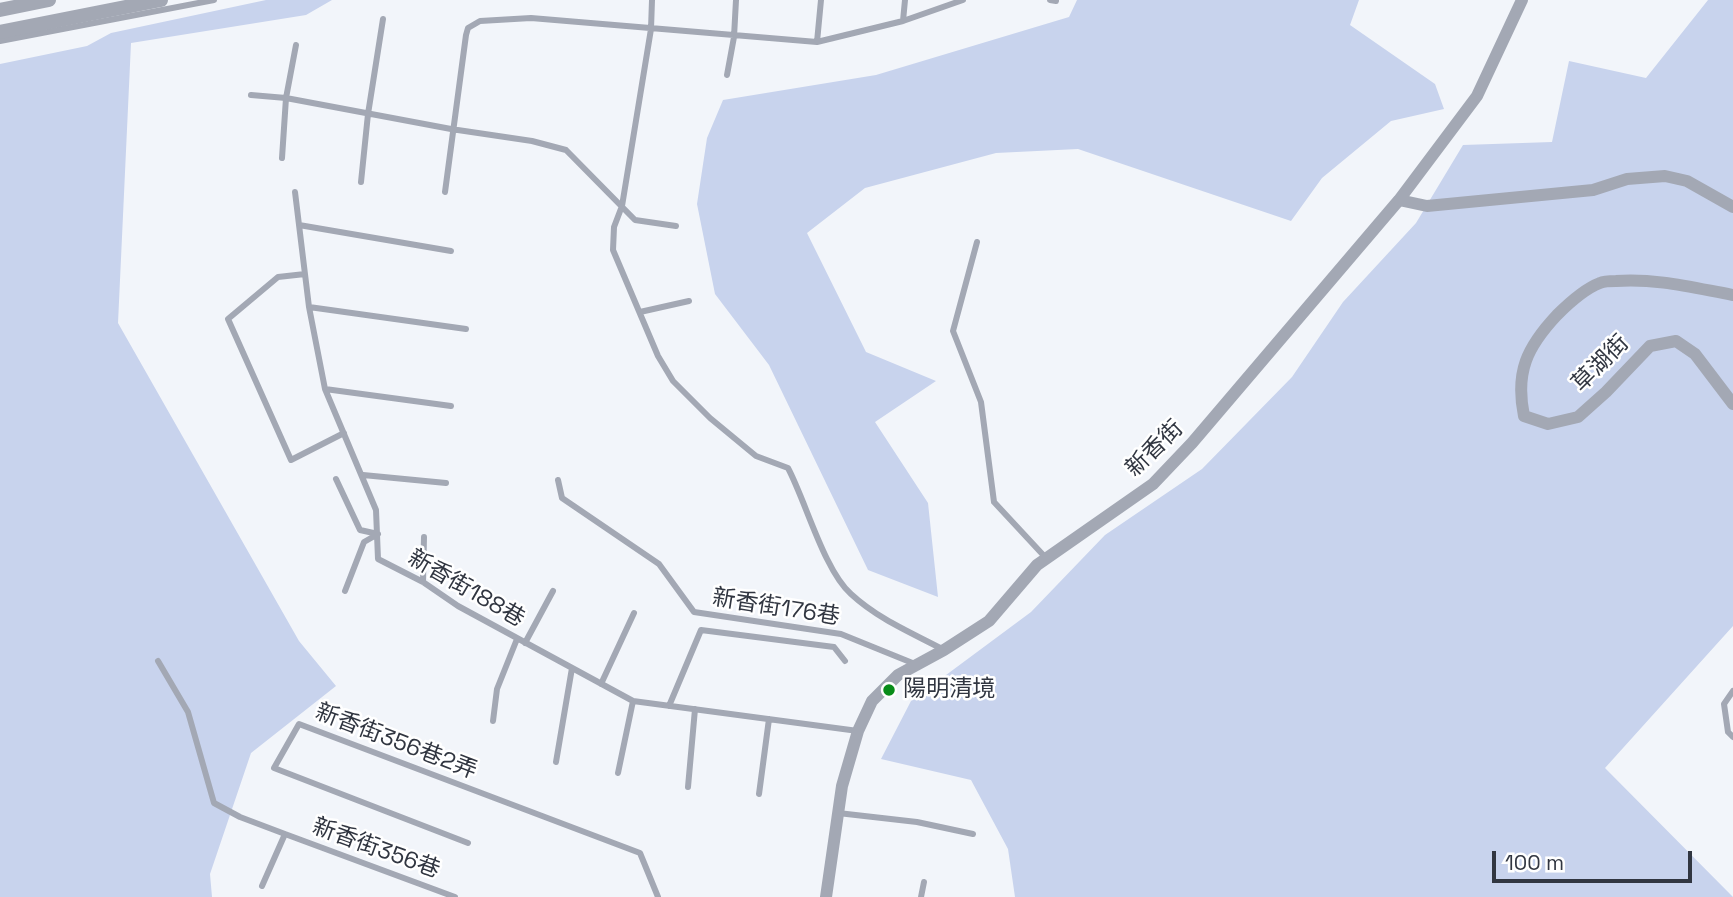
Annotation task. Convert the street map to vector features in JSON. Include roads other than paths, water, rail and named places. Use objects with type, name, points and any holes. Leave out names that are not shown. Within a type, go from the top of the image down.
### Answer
[{"type":"street","points":[[0,10],[49,0]]},
{"type":"street","points":[[0,32],[161,0]]},
{"type":"street","name":"新香街","points":[[826,897],[842,786],[858,731],[873,701],[898,675],[989,621],[1037,565],[1153,484],[1192,443],[1399,200],[1477,96],[1522,0]]},
{"type":"street","points":[[1399,200],[1427,206],[1593,190],[1626,179],[1665,176],[1687,181],[1733,207]]},
{"type":"street","name":"草湖街","points":[[1733,295],[1675,283],[1631,280],[1601,282],[1569,303],[1537,336],[1524,364],[1520,394],[1524,416],[1548,424],[1578,417],[1650,346],[1676,341],[1695,354],[1733,404]]},
{"type":"lane","points":[[0,41],[214,0]]},
{"type":"lane","points":[[652,0],[651,29],[622,206],[614,228],[613,250],[658,356],[673,380],[710,418],[755,456],[788,468],[826,558],[849,593],[880,617],[944,650]]},
{"type":"lane","points":[[727,75],[734,37],[736,0]]},
{"type":"lane","points":[[817,42],[821,0]]},
{"type":"lane","points":[[903,21],[905,0]]},
{"type":"lane","points":[[444,192],[466,35],[468,28],[480,21],[531,18],[817,42],[903,21],[962,0]]},
{"type":"lane","points":[[1051,0],[1056,1]]},
{"type":"lane","points":[[361,182],[368,114],[383,19]]},
{"type":"lane","points":[[282,158],[286,98],[296,45]]},
{"type":"lane","points":[[251,95],[286,98],[451,129],[532,141],[566,150],[635,220],[676,226]]},
{"type":"lane","name":"新香街188巷","points":[[295,192],[309,307],[325,389],[376,510],[378,559],[423,582],[458,606],[517,639],[633,701],[858,731]]},
{"type":"lane","points":[[299,225],[451,251]]},
{"type":"lane","points":[[977,242],[953,331],[981,402],[994,502],[1047,560]]},
{"type":"lane","points":[[305,274],[278,277],[228,319],[291,460],[344,433]]},
{"type":"lane","points":[[640,312],[689,301]]},
{"type":"lane","points":[[309,307],[466,329]]},
{"type":"lane","points":[[325,389],[451,406]]},
{"type":"lane","points":[[363,475],[446,483]]},
{"type":"lane","points":[[336,479],[360,530],[377,534]]},
{"type":"lane","name":"新香街176巷","points":[[558,480],[562,499],[659,564],[694,612],[841,634],[916,665]]},
{"type":"lane","points":[[345,591],[364,542],[377,534]]},
{"type":"lane","points":[[423,582],[424,537]]},
{"type":"lane","points":[[525,643],[553,591]]},
{"type":"lane","points":[[601,684],[634,613]]},
{"type":"lane","points":[[669,706],[701,630],[834,647],[845,661]]},
{"type":"lane","points":[[493,721],[498,689],[517,639]]},
{"type":"lane","name":"新香街356巷","points":[[158,661],[188,712],[214,803],[240,817],[455,897]]},
{"type":"lane","points":[[556,762],[572,668]]},
{"type":"lane","points":[[1733,691],[1724,704],[1728,732],[1733,737]]},
{"type":"lane","points":[[618,772],[633,701]]},
{"type":"lane","points":[[688,787],[695,709]]},
{"type":"lane","points":[[760,794],[769,719]]},
{"type":"lane","name":"新香街356巷2弄","points":[[468,843],[274,768],[299,724],[640,853],[658,897]]},
{"type":"lane","points":[[838,813],[917,822],[973,834]]},
{"type":"lane","name":"新香街356巷","points":[[262,886],[285,834]]},
{"type":"lane","points":[[922,897],[924,883]]},
{"type":"place","name":"陽明清境","points":[[889,690]]}]
